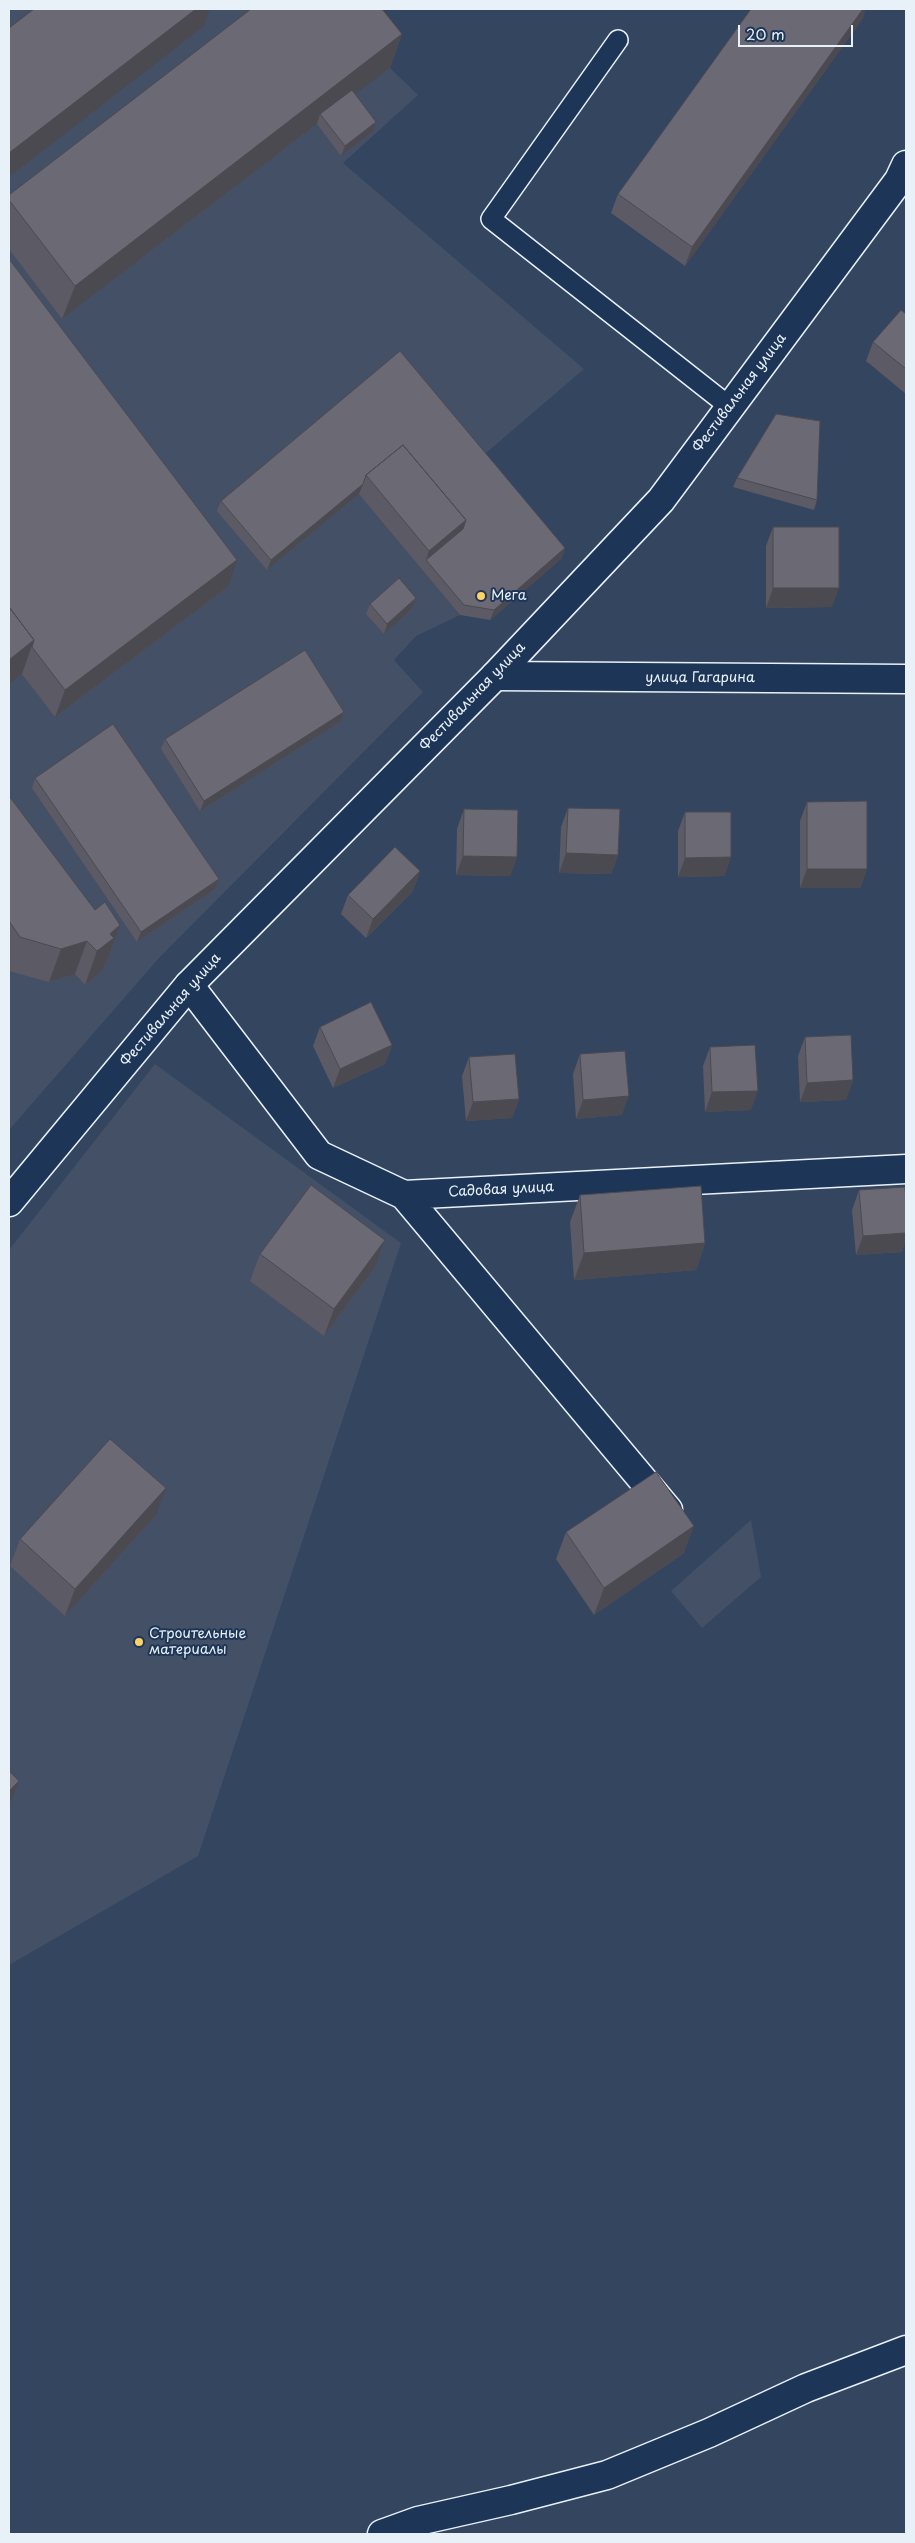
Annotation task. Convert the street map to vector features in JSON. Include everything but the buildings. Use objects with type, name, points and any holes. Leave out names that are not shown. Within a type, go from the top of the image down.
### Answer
[{"type":"street","name":"Фестивальная улица","points":[[9,1202],[189,985],[495,676],[661,500],[904,175]]},
{"type":"street","name":"улица Гагарина","points":[[495,676],[906,679]]},
{"type":"street","name":"Садовая улица","points":[[189,985],[319,1155],[404,1194],[906,1169]]},
{"type":"street","points":[[404,1194],[686,1532]]},
{"type":"street","points":[[382,2534],[418,2522],[607,2475],[709,2433],[806,2388],[906,2350]]},
{"type":"lane","points":[[618,40],[491,219],[730,406]]},
{"type":"shaded area","points":[[9,9],[344,9],[390,68],[418,95],[343,163],[584,369],[479,459],[423,570],[460,615],[416,636],[394,660],[423,692],[159,958],[9,1130]]},
{"type":"shaded area","name":"Строительные материалы","points":[[155,1064],[401,1243],[198,1856],[9,1965],[9,1250]]},
{"type":"shaded area","points":[[751,1520],[761,1577],[702,1628],[671,1591]]},
{"type":"place","name":"Мега","points":[[481,596]]},
{"type":"place","name":"Строительные материалы","points":[[139,1642]]}]
